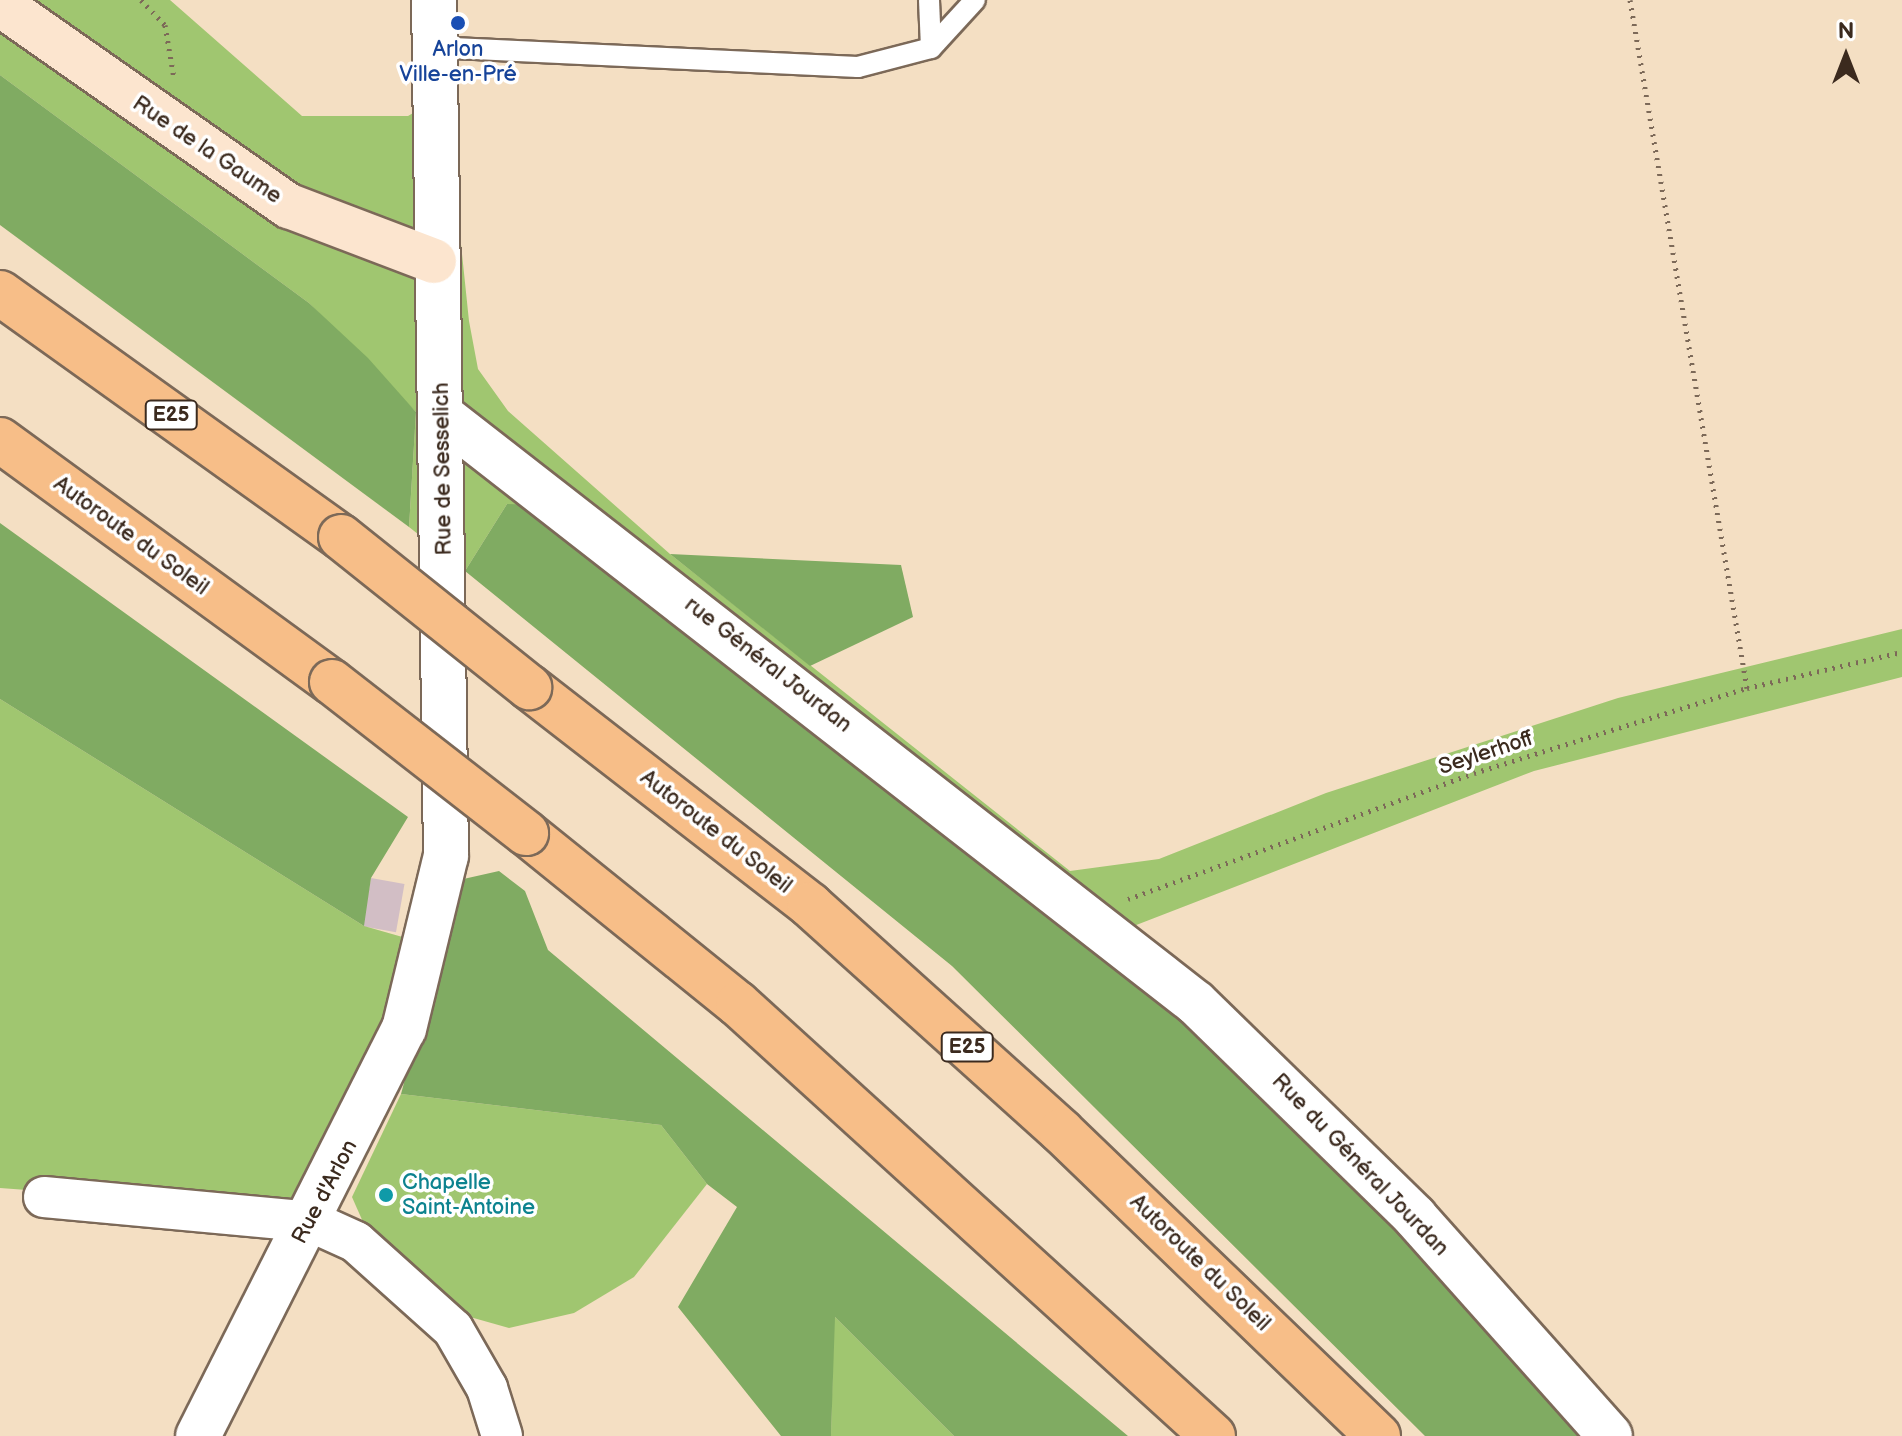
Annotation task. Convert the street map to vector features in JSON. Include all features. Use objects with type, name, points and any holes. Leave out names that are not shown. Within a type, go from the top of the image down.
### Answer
[{"type":"highway","name":"Autoroute du Soleil","points":[[0,293],[341,537],[810,905],[1061,1131],[1378,1436]]},
{"type":"highway","name":"Autoroute du Soleil","points":[[0,440],[332,682],[738,1004],[1213,1436]]},
{"type":"main road","name":"Rue de la Gaume","points":[[0,4],[170,127],[289,206],[434,261]]},
{"type":"street","name":"Rue de Sesselich","points":[[429,938],[446,856],[444,417],[434,261],[434,0]]},
{"type":"street","name":"rue Général Jourdan","points":[[444,417],[1090,914]]},
{"type":"street","name":"Rue du Général Jourdan","points":[[1090,914],[1309,1108],[1610,1436]]},
{"type":"street","name":"Rue d'Arlon","points":[[198,1436],[247,1330],[312,1222],[404,1029],[429,938]]},
{"type":"street","points":[[44,1197],[312,1222],[399,1274],[453,1329],[487,1388],[502,1436]]},
{"type":"lane","points":[[929,0],[931,48]]},
{"type":"lane","points":[[432,47],[858,67],[931,48],[975,0]]},
{"type":"path","points":[[141,0],[165,25],[174,73],[170,127]]},
{"type":"path","points":[[1630,0],[1747,688]]},
{"type":"path","name":"Seylerhoff","points":[[1090,914],[1316,826],[1747,688],[1902,652]]},
{"type":"shaded area","points":[[371,878],[404,884],[396,932],[362,926]]},
{"type":"green space","points":[[0,0],[170,0],[302,116],[408,116],[458,87],[459,225],[469,321],[478,369],[508,411],[670,554],[1070,871],[1159,859],[1326,793],[1618,698],[1902,629],[1902,677],[1534,771],[1113,934],[507,504],[465,571],[409,527],[416,412],[309,303],[0,75]]},
{"type":"green space","points":[[0,75],[309,303],[368,358],[416,412],[409,527],[0,225]]},
{"type":"green space","points":[[507,504],[562,506],[1090,914],[1610,1436],[1425,1436],[952,966],[465,571]]},
{"type":"green space","points":[[0,523],[408,817],[371,878],[364,926],[0,699]]},
{"type":"green space","points":[[670,554],[901,565],[913,617],[810,666]]},
{"type":"green space","points":[[0,699],[364,926],[413,940],[385,1023],[305,1197],[268,1208],[0,1188]]},
{"type":"green space","points":[[499,871],[525,891],[548,950],[1128,1436],[954,1436],[835,1317],[831,1436],[781,1436],[678,1307],[737,1207],[707,1184],[661,1125],[401,1094],[459,880]]},
{"type":"green space","points":[[401,1094],[661,1125],[707,1184],[634,1277],[574,1313],[509,1328],[463,1315],[363,1222],[352,1197]]},
{"type":"green space","points":[[834,1316],[954,1436],[831,1436]]},
{"type":"place","name":"Arlon Ville-en-Pré","points":[[458,23]]},
{"type":"place","name":"Chapelle Saint-Antoine","points":[[386,1195]]}]
